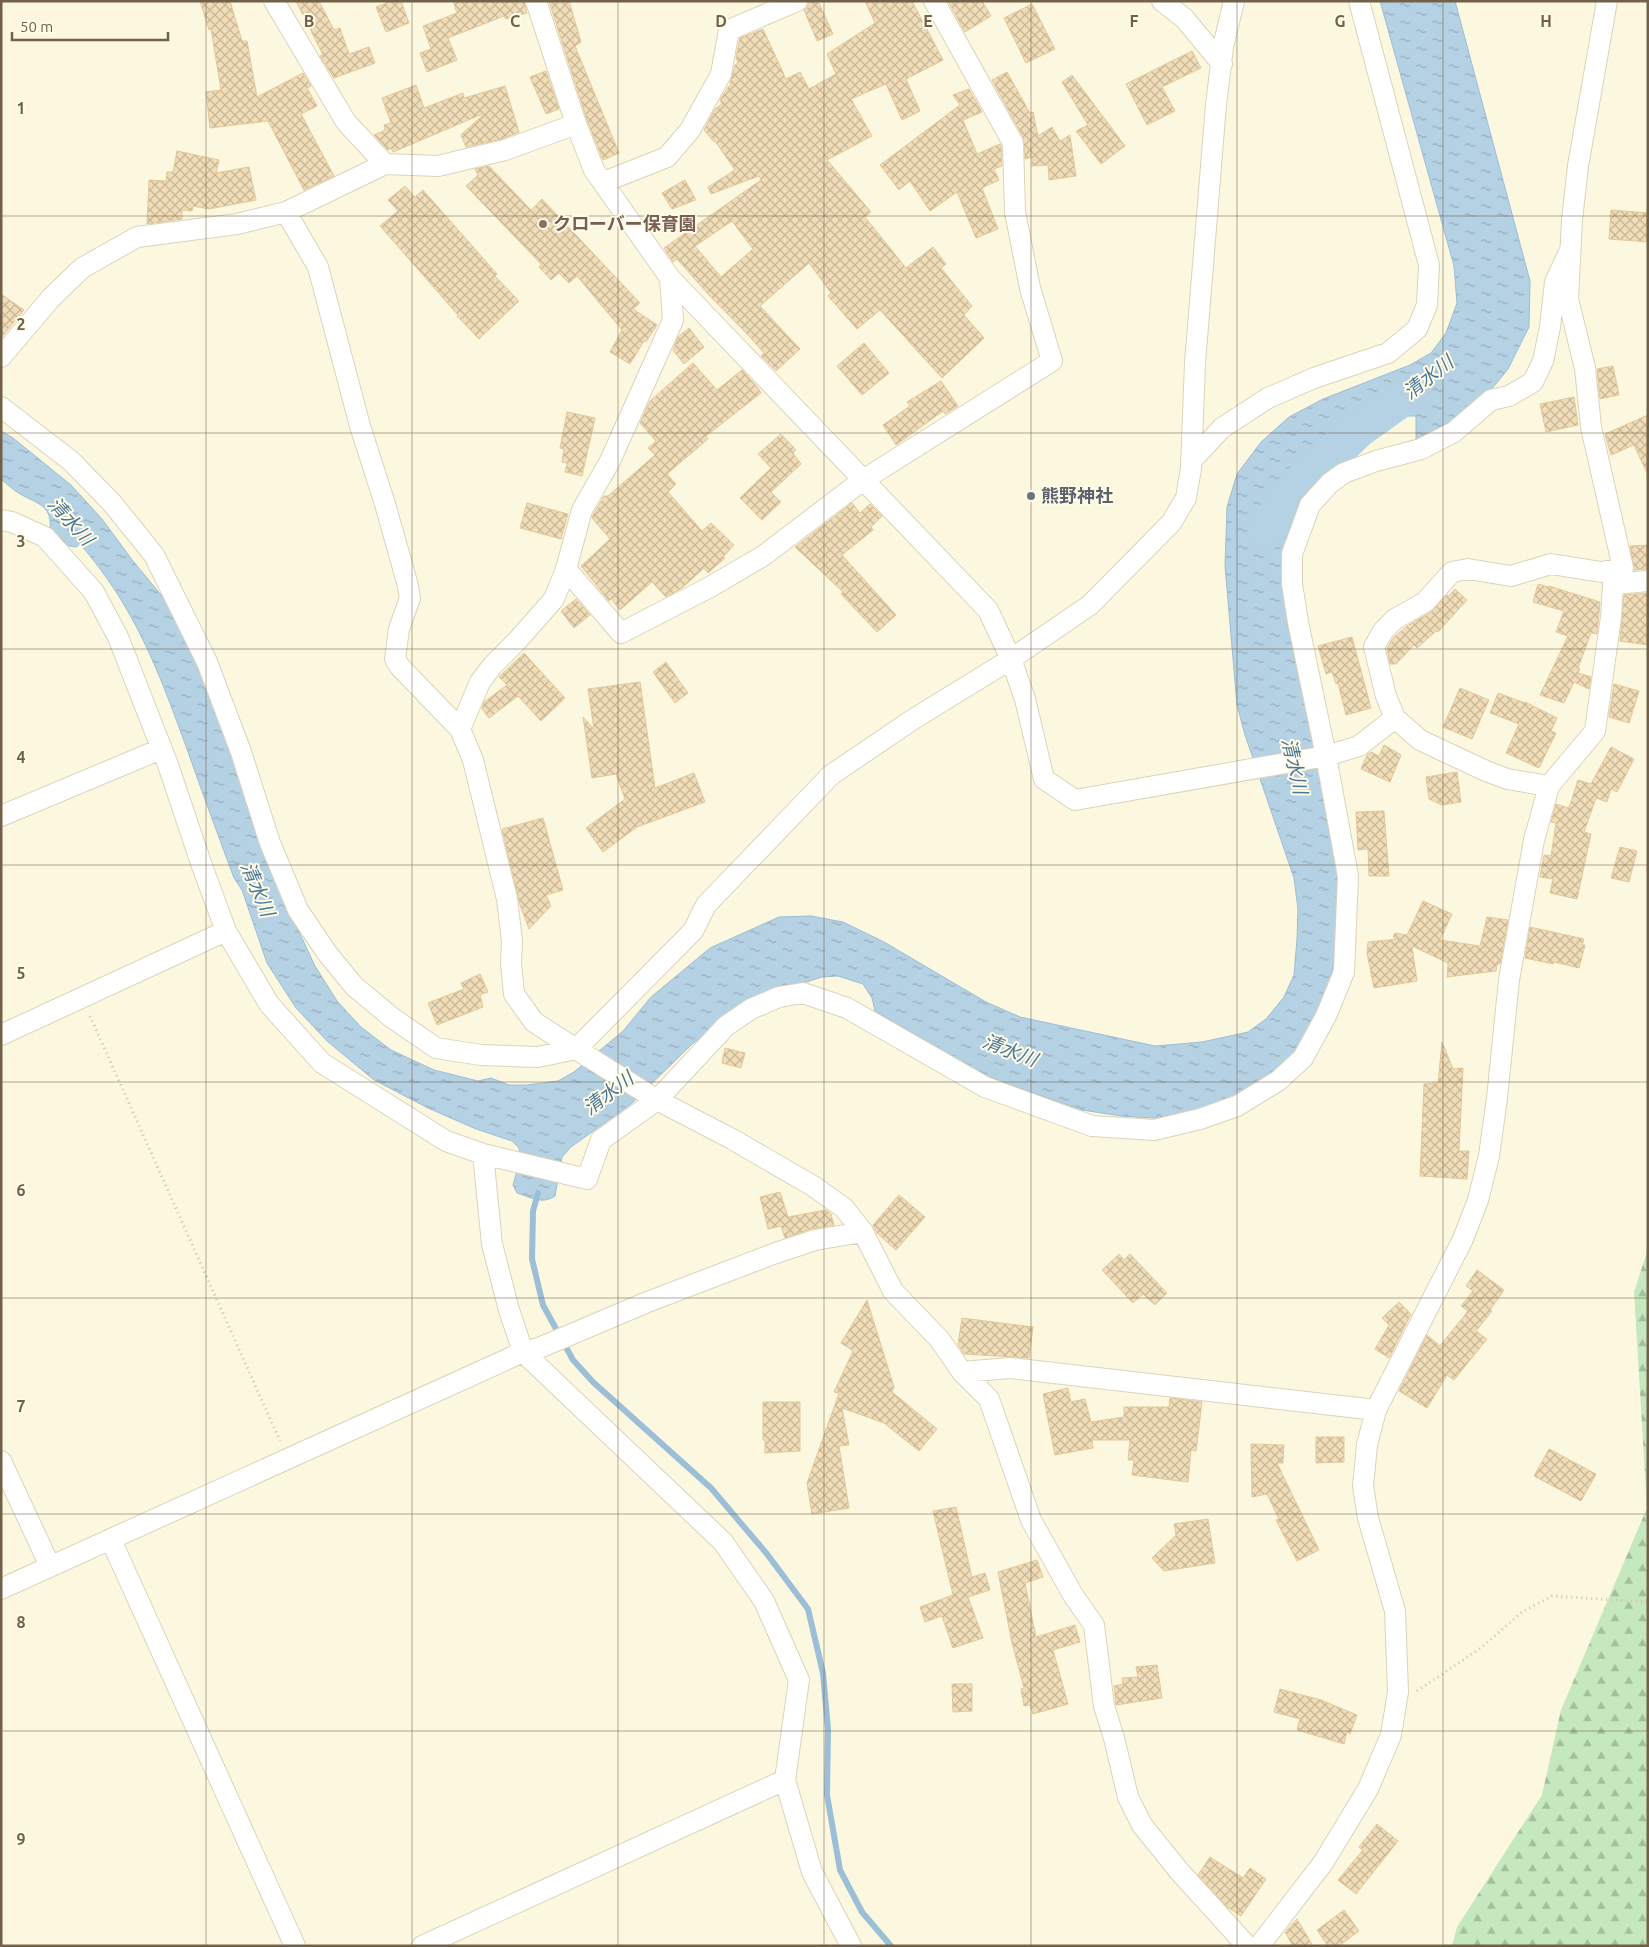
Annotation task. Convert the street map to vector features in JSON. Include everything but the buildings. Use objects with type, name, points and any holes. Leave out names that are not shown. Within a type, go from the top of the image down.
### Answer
[{"type":"street","points":[[274,1],[346,122],[385,164]]},
{"type":"street","points":[[536,1],[576,124],[594,170],[670,278],[988,610],[1011,659],[1025,699],[1044,779],[1075,800],[1326,756],[1358,746],[1395,718]]},
{"type":"street","points":[[604,182],[667,157],[690,130],[721,74],[729,30],[798,1]]},
{"type":"street","points":[[566,569],[621,634],[710,587],[763,556],[863,480],[1052,361],[1030,288],[1015,212],[1013,142],[934,1]]},
{"type":"street","points":[[1162,1],[1184,18],[1222,64]]},
{"type":"street","points":[[1,407],[71,461],[112,503],[154,555],[207,662],[241,752],[270,843],[298,910],[327,954],[354,986],[391,1017],[436,1048],[480,1055],[538,1057],[576,1049],[693,931],[706,905],[831,776],[912,720],[1011,659],[1090,605],[1171,524],[1186,498],[1191,462],[1196,363],[1216,105],[1224,47],[1234,1]]},
{"type":"street","points":[[1191,462],[1222,428],[1268,398],[1314,378],[1388,353],[1417,329],[1427,305],[1428,265],[1359,1]]},
{"type":"street","points":[[1260,1946],[1322,1863],[1368,1789],[1392,1735],[1398,1692],[1395,1611],[1368,1518],[1364,1486],[1366,1445],[1376,1410],[1464,1239],[1478,1200],[1489,1156],[1513,956],[1534,840],[1549,786],[1595,731],[1618,576],[1591,427],[1584,368],[1568,299],[1572,220],[1578,166],[1607,1]]},
{"type":"street","points":[[1,357],[51,298],[82,268],[136,237],[237,224],[286,212],[385,164],[438,166],[504,150],[576,124]]},
{"type":"street","points":[[286,212],[318,267],[360,426],[407,582],[410,598],[399,629],[395,659],[400,667],[460,729],[473,760],[506,899],[512,941],[511,963],[514,994],[534,1022],[657,1100],[732,1139],[813,1186],[844,1208],[863,1232],[893,1291],[940,1340],[962,1372],[989,1399],[1031,1520],[1073,1595],[1094,1625],[1104,1706],[1114,1738],[1128,1797],[1142,1825],[1179,1871],[1247,1946]]},
{"type":"street","points":[[1,520],[12,522],[45,536],[94,592],[118,637],[168,765],[226,931],[269,1004],[322,1063],[446,1141],[483,1154],[588,1179],[601,1140],[657,1100],[726,1026],[750,1009],[779,998],[803,993],[847,1008],[985,1087],[1092,1126],[1154,1130],[1200,1119],[1237,1106],[1278,1081],[1303,1058],[1326,1016],[1344,972],[1348,876],[1292,584],[1292,554],[1310,505],[1330,483],[1344,473],[1376,461],[1421,449],[1454,432],[1491,400],[1509,396],[1533,382],[1543,362],[1550,327],[1555,282],[1570,250]]},
{"type":"street","points":[[460,729],[480,682],[493,665],[554,599],[566,569],[582,510],[610,461],[673,320],[670,278]]},
{"type":"street","points":[[1549,786],[1507,779],[1420,740],[1395,718],[1386,696],[1374,647],[1383,631],[1395,619],[1425,602],[1452,572],[1468,569],[1511,576],[1550,564],[1648,580]]},
{"type":"street","points":[[1,816],[161,749]]},
{"type":"street","points":[[1,1035],[226,931]]},
{"type":"street","points":[[483,1154],[492,1244],[509,1310],[531,1350],[723,1542],[764,1601],[799,1680],[786,1780],[812,1872],[851,1946]]},
{"type":"street","points":[[1,1589],[583,1328],[814,1240],[863,1232]]},
{"type":"street","points":[[962,1372],[1010,1368],[1376,1410]]},
{"type":"street","points":[[1,1461],[50,1566]]},
{"type":"street","points":[[111,1540],[295,1946]]},
{"type":"street","points":[[422,1946],[786,1780]]},
{"type":"path","points":[[82,998],[288,1460]]},
{"type":"path","points":[[1396,1706],[1482,1647],[1522,1612],[1552,1596],[1648,1602]]},
{"type":"green space","points":[[1648,1249],[1648,1946],[1452,1946],[1457,1927],[1542,1795],[1561,1710],[1647,1508],[1634,1292]]},
{"type":"water","points":[[1380,1],[1455,1],[1530,281],[1529,327],[1508,369],[1481,402],[1443,430],[1416,442],[1416,416],[1393,416],[1347,427],[1323,444],[1301,470],[1289,512],[1300,512],[1287,554],[1343,900],[1338,945],[1326,996],[1311,1033],[1287,1062],[1254,1089],[1213,1109],[1169,1119],[1121,1116],[1082,1110],[986,1076],[875,1011],[872,998],[863,984],[838,976],[822,977],[794,986],[765,992],[747,1002],[691,1045],[631,1104],[571,1147],[562,1157],[555,1196],[550,1199],[541,1200],[517,1193],[513,1185],[521,1157],[519,1148],[512,1141],[476,1129],[428,1108],[374,1080],[327,1041],[296,1008],[267,963],[242,890],[234,878],[166,693],[131,616],[99,568],[80,544],[76,547],[69,546],[50,529],[49,515],[42,506],[17,492],[1,479],[1,431],[13,438],[71,485],[102,519],[166,601],[201,672],[220,717],[276,882],[315,966],[337,1001],[361,1027],[391,1050],[434,1070],[478,1081],[491,1078],[509,1085],[527,1085],[558,1081],[574,1072],[623,1031],[651,997],[710,948],[779,917],[811,916],[843,922],[884,942],[986,1002],[1020,1017],[1155,1046],[1202,1042],[1248,1032],[1266,1019],[1284,997],[1294,975],[1298,909],[1294,878],[1245,735],[1237,705],[1225,566],[1227,507],[1237,474],[1261,442],[1289,417],[1323,399],[1410,365],[1431,353],[1446,333],[1457,303],[1454,266]]},
{"type":"waterway","name":"清水川","points":[[1266,531],[1289,495],[1358,429],[1410,392]]},
{"type":"waterway","points":[[538,1193],[533,1211],[532,1259],[543,1305],[573,1360],[593,1382],[711,1488],[767,1554],[808,1609],[823,1673],[828,1729],[827,1795],[840,1870],[862,1912],[891,1946]]},
{"type":"place","name":"クローバー保育園","points":[[543,224]]},
{"type":"place","name":"熊野神社","points":[[1031,496]]}]
